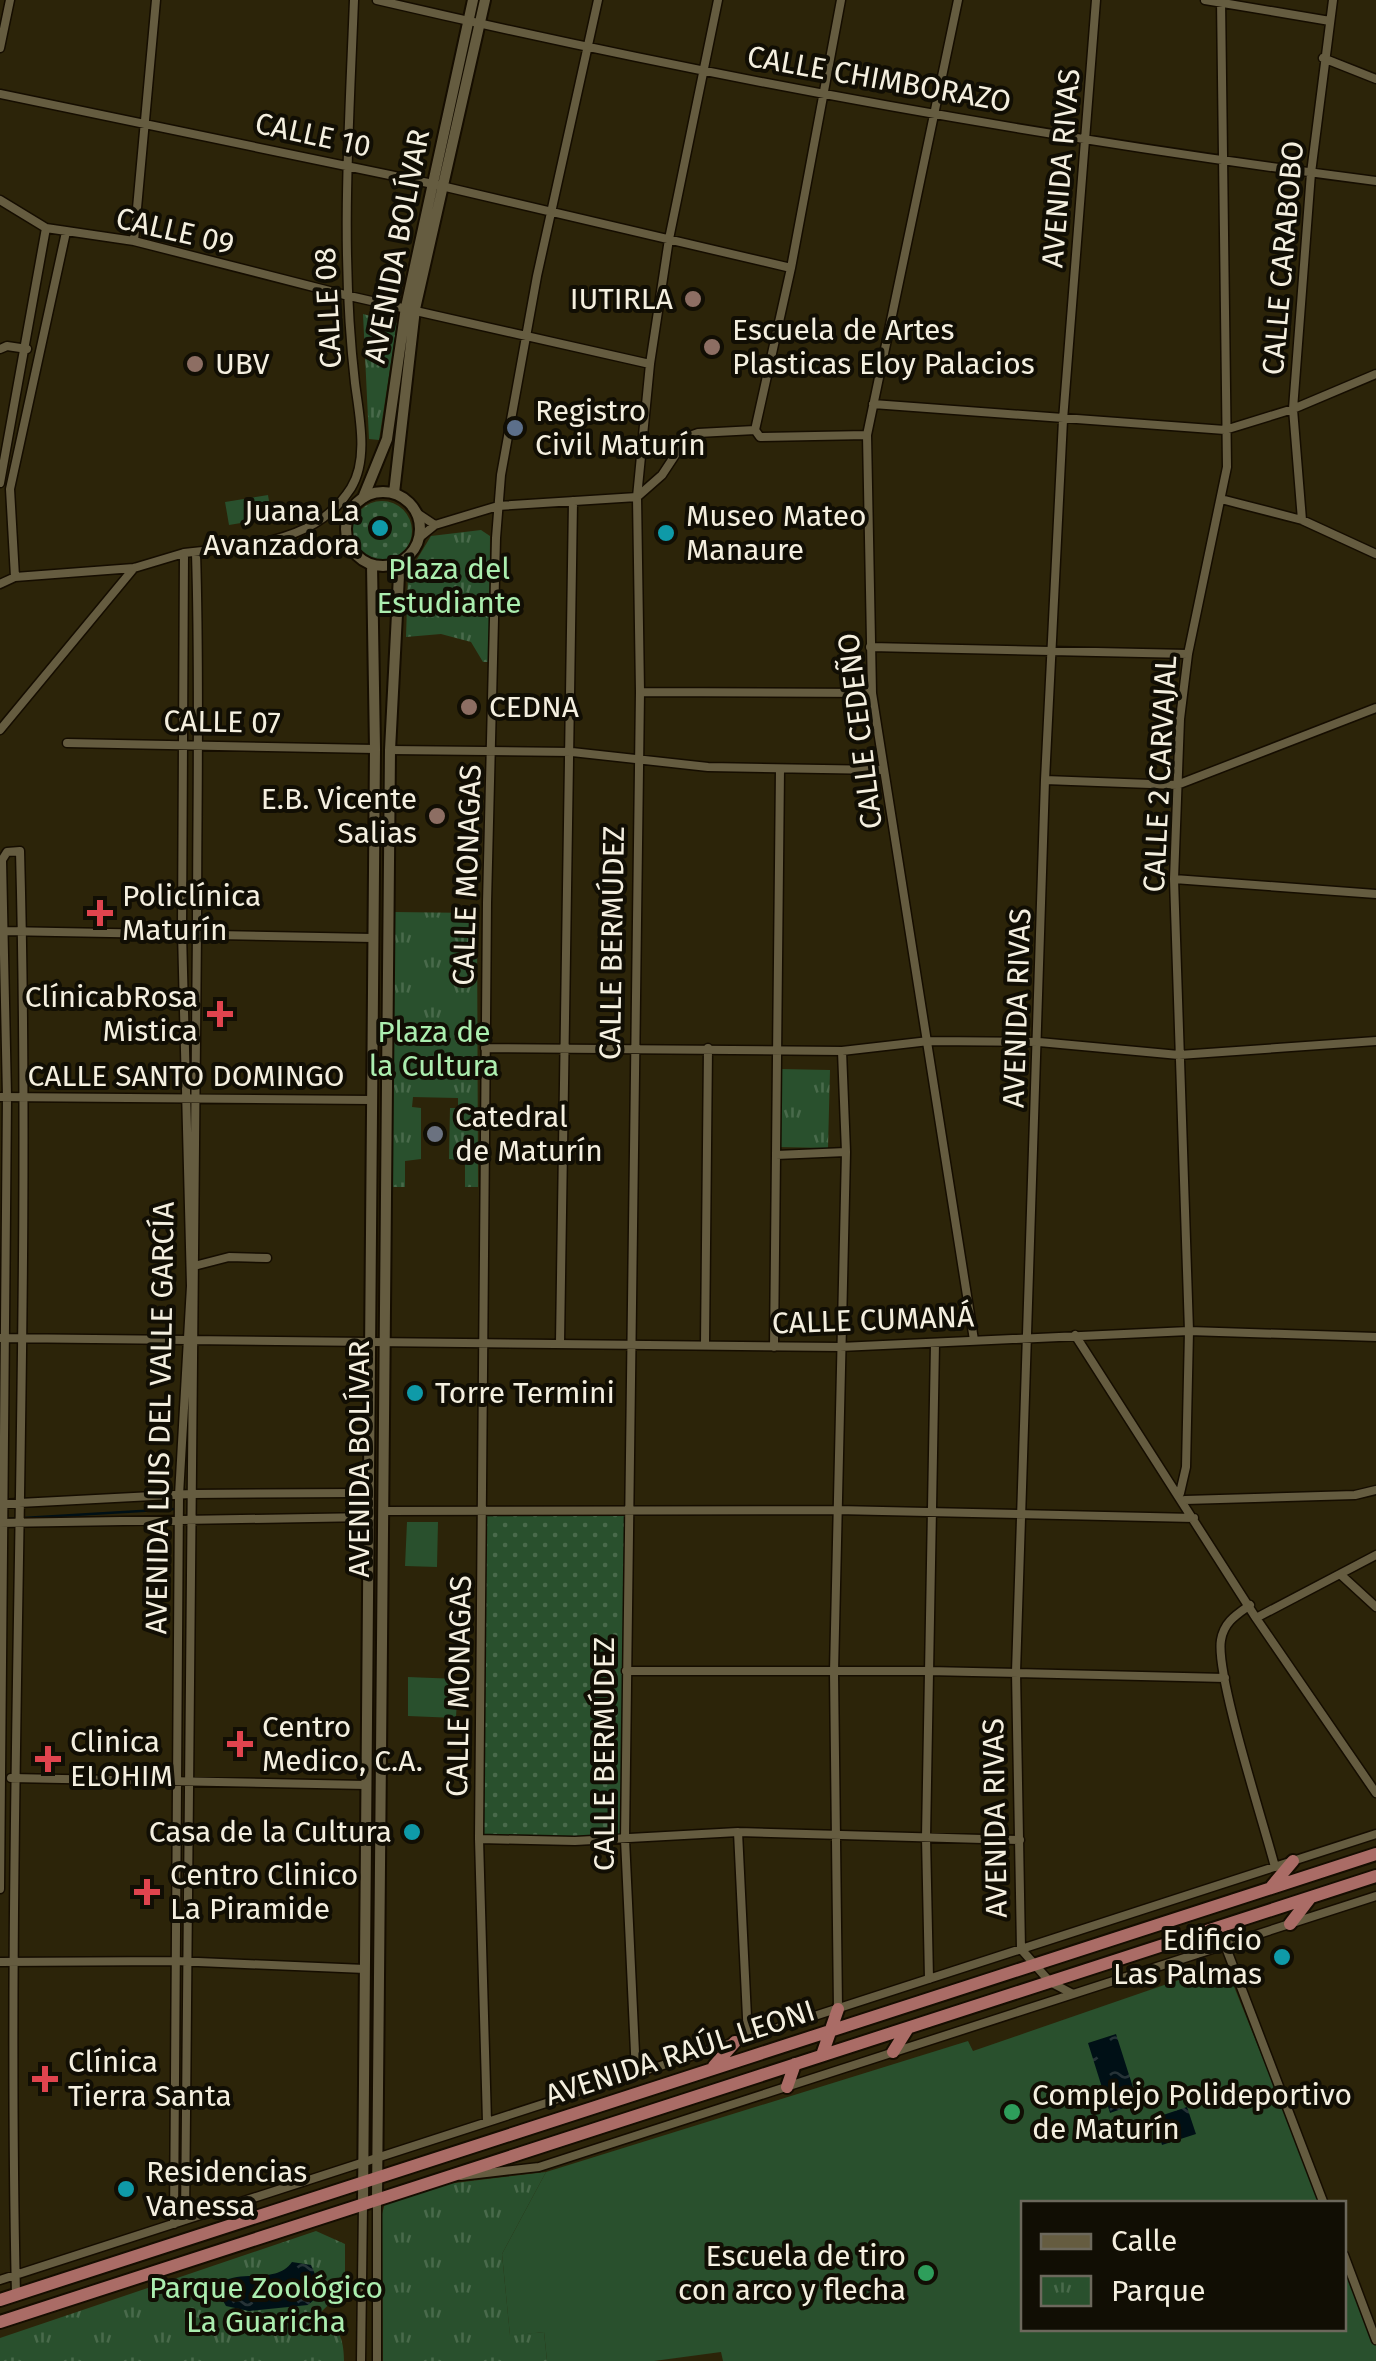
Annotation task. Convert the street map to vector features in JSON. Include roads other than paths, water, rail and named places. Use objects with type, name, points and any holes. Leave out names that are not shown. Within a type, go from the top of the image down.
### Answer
[{"type":"highway","name":"AVENIDA RAÚL LEONI","points":[[0,2300],[1376,1854]]},
{"type":"highway","points":[[1270,1888],[1293,1861]]},
{"type":"highway","name":"AVENIDA RAÚL LEONI","points":[[0,2322],[1376,1876]]},
{"type":"highway","points":[[1290,1924],[1310,1897]]},
{"type":"highway","points":[[822,2055],[834,2030],[838,2008]]},
{"type":"highway","points":[[892,2052],[908,2028]]},
{"type":"highway","points":[[711,2070],[741,2040]]},
{"type":"highway","points":[[787,2087],[795,2064]]},
{"type":"street","points":[[0,48],[10,0]]},
{"type":"street","points":[[134,241],[156,0]]},
{"type":"street","name":"CALLE 08","points":[[247,546],[305,531],[352,487],[360,452],[345,295],[354,0]]},
{"type":"street","name":"CALLE CHIMBORAZO","points":[[377,0],[822,94],[1224,163],[1376,181]]},
{"type":"street","name":"AVENIDA BOLÍVAR","points":[[473,0],[474,22]]},
{"type":"street","name":"AVENIDA BOLÍVAR","points":[[363,498],[387,439],[411,308],[474,22],[485,0]]},
{"type":"street","name":"CALLE MONAGAS","points":[[487,2122],[479,1839],[486,1048],[498,506],[550,212],[598,0]]},
{"type":"street","name":"CALLE BERMÚDEZ","points":[[636,2074],[625,1839],[636,759],[640,692],[637,496],[650,364],[669,239],[718,0]]},
{"type":"street","points":[[754,430],[792,268],[841,0]]},
{"type":"street","name":"CALLE CEDEÑO","points":[[958,0],[867,435],[872,693],[930,1041],[974,1340]]},
{"type":"street","name":"AVENIDA RIVAS","points":[[1072,1994],[1050,1982],[1021,1949],[1016,1672],[1050,648],[1062,420],[1096,0]]},
{"type":"street","points":[[1204,0],[1330,20]]},
{"type":"street","name":"CALLE CARABOBO","points":[[1302,520],[1293,409],[1311,173],[1333,0]]},
{"type":"street","name":"CALLE 2 CARVAJAL","points":[[1182,1497],[1189,1331],[1174,879],[1188,654],[1222,498],[1225,430],[1221,1]]},
{"type":"street","points":[[1323,58],[1376,79]]},
{"type":"street","name":"CALLE 10","points":[[0,94],[348,165],[792,268]]},
{"type":"street","name":"CALLE 09","points":[[0,200],[46,228],[134,241],[345,295],[650,364]]},
{"type":"street","points":[[0,481],[28,348],[46,228]]},
{"type":"street","points":[[14,578],[10,490],[66,232]]},
{"type":"street","name":"AVENIDA BOLÍVAR","points":[[394,494],[411,308]]},
{"type":"street","points":[[0,350],[8,346],[28,348]]},
{"type":"street","points":[[873,404],[1225,430],[1293,409],[1376,374]]},
{"type":"street","points":[[754,430],[760,437],[867,435]]},
{"type":"street","points":[[0,584],[14,578],[134,568],[184,553],[247,546],[332,544],[352,550],[372,565],[395,564],[405,559],[419,538],[435,525],[498,506],[637,496],[662,475],[687,438],[698,433],[754,430]]},
{"type":"street","points":[[352,550],[348,516],[363,498],[394,494],[435,525]]},
{"type":"street","points":[[1222,498],[1302,520],[1376,554]]},
{"type":"street","points":[[560,1342],[573,501]]},
{"type":"street","points":[[416,514],[419,538]]},
{"type":"street","name":"AVENIDA LUIS DEL VALLE GARCÍA","points":[[174,2224],[188,1782],[192,1494],[182,932],[184,553]]},
{"type":"street","name":"AVENIDA LUIS DEL VALLE GARCÍA","points":[[185,2220],[178,1782],[179,1495],[198,1265],[196,553]]},
{"type":"street","name":"AVENIDA BOLÍVAR","points":[[376,2361],[390,750],[399,575],[405,559]]},
{"type":"street","name":"AVENIDA BOLÍVAR","points":[[360,2361],[370,1517],[375,749],[372,565]]},
{"type":"street","points":[[0,730],[134,568]]},
{"type":"street","points":[[870,647],[1188,654]]},
{"type":"street","points":[[640,692],[872,693]]},
{"type":"street","points":[[1045,780],[1177,786],[1376,708]]},
{"type":"street","name":"CALLE 07","points":[[67,743],[375,749]]},
{"type":"street","points":[[390,750],[572,752],[780,769],[884,770]]},
{"type":"street","points":[[774,1347],[780,769]]},
{"type":"street","points":[[0,1889],[3,855],[20,851],[24,1098],[14,1962],[16,2295]]},
{"type":"street","points":[[1174,879],[1376,894]]},
{"type":"street","points":[[2,931],[373,938]]},
{"type":"street","points":[[486,1048],[842,1050],[930,1041],[1039,1042],[1179,1055],[1376,1041]]},
{"type":"street","points":[[705,1344],[708,1048]]},
{"type":"street","points":[[838,2008],[834,1672],[846,1152],[842,1050]]},
{"type":"street","name":"CALLE SANTO DOMINGO","points":[[4,1097],[371,1100]]},
{"type":"street","points":[[776,1154],[846,1152]]},
{"type":"street","points":[[198,1265],[229,1257],[267,1258]]},
{"type":"street","name":"CALLE CUMANÁ","points":[[2,1338],[840,1347],[1189,1331],[1376,1337]]},
{"type":"street","points":[[1075,1335],[1256,1618],[1376,1793]]},
{"type":"street","points":[[929,1979],[926,1837],[935,1344]]},
{"type":"street","points":[[1182,1497],[1356,1495],[1376,1490]]},
{"type":"street","points":[[2,1504],[192,1494],[356,1493]]},
{"type":"street","points":[[384,1511],[838,1510],[1194,1518]]},
{"type":"street","points":[[3,1522],[370,1517]]},
{"type":"street","points":[[1256,1618],[1376,1556]]},
{"type":"street","points":[[1340,1574],[1376,1607]]},
{"type":"street","points":[[1250,1606],[1229,1619],[1220,1642],[1225,1678],[1275,1867]]},
{"type":"street","points":[[626,1672],[928,1671],[1225,1678]]},
{"type":"street","points":[[1,1778],[366,1786]]},
{"type":"street","points":[[479,1839],[625,1839],[738,1832],[1020,1840]]},
{"type":"street","points":[[738,1832],[741,2040]]},
{"type":"street","name":"AVENIDA RAÚL LEONI","points":[[0,2280],[1376,1834]]},
{"type":"street","name":"AVENIDA RAÚL LEONI","points":[[447,2177],[522,2172],[1376,1896]]},
{"type":"street","points":[[1225,1944],[1323,2201]]},
{"type":"street","points":[[0,1962],[180,1961],[365,1969]]},
{"type":"street","points":[[1346,2260],[1376,2340]]},
{"type":"water","points":[[1116,2034],[1138,2103],[1110,2113],[1088,2043]]},
{"type":"water","points":[[1187,2107],[1196,2134],[1162,2145],[1154,2118]]},
{"type":"water","points":[[292,2262],[311,2265],[316,2276],[317,2291],[308,2305],[249,2311],[226,2306],[222,2299],[226,2280],[270,2275]]},
{"type":"waterway","points":[[6,1519],[175,1509]]},
{"type":"place","name":"IUTIRLA","points":[[693,299]]},
{"type":"place","name":"Escuela de Artes Plasticas Eloy Palacios","points":[[712,347]]},
{"type":"place","name":"UBV","points":[[195,364]]},
{"type":"place","name":"Registro Civil Maturín","points":[[515,428]]},
{"type":"place","name":"Juana La Avanzadora","points":[[380,528]]},
{"type":"place","name":"Museo Mateo Manaure","points":[[666,533]]},
{"type":"place","name":"CEDNA","points":[[469,707]]},
{"type":"place","name":"E.B. Vicente Salias","points":[[437,816]]},
{"type":"place","name":"Policlínica Maturín","points":[[100,913]]},
{"type":"place","name":"ClínicabRosa Mistica","points":[[220,1014]]},
{"type":"place","name":"Catedral de Maturín","points":[[435,1134]]},
{"type":"place","name":"Torre Termini","points":[[415,1393]]},
{"type":"place","name":"Centro Medico, C.A.","points":[[240,1744]]},
{"type":"place","name":"Clinica ELOHIM","points":[[48,1759]]},
{"type":"place","name":"Casa de la Cultura","points":[[412,1832]]},
{"type":"place","name":"Centro Clinico La Piramide","points":[[147,1892]]},
{"type":"place","name":"Edificio Las Palmas","points":[[1282,1957]]},
{"type":"place","name":"Clínica Tierra Santa","points":[[45,2079]]},
{"type":"place","name":"Complejo Polideportivo de Maturín","points":[[1012,2112]]},
{"type":"place","name":"Residencias Vanessa","points":[[126,2189]]},
{"type":"place","name":"Escuela de tiro con arco y flecha","points":[[926,2273]]},
{"type":"park label","name":"Plaza del Estudiante","points":[[449,586]]},
{"type":"park label","name":"Plaza de la Cultura","points":[[434,1049]]},
{"type":"park label","name":"Parque Zoológico La Guaricha","points":[[266,2305]]}]
